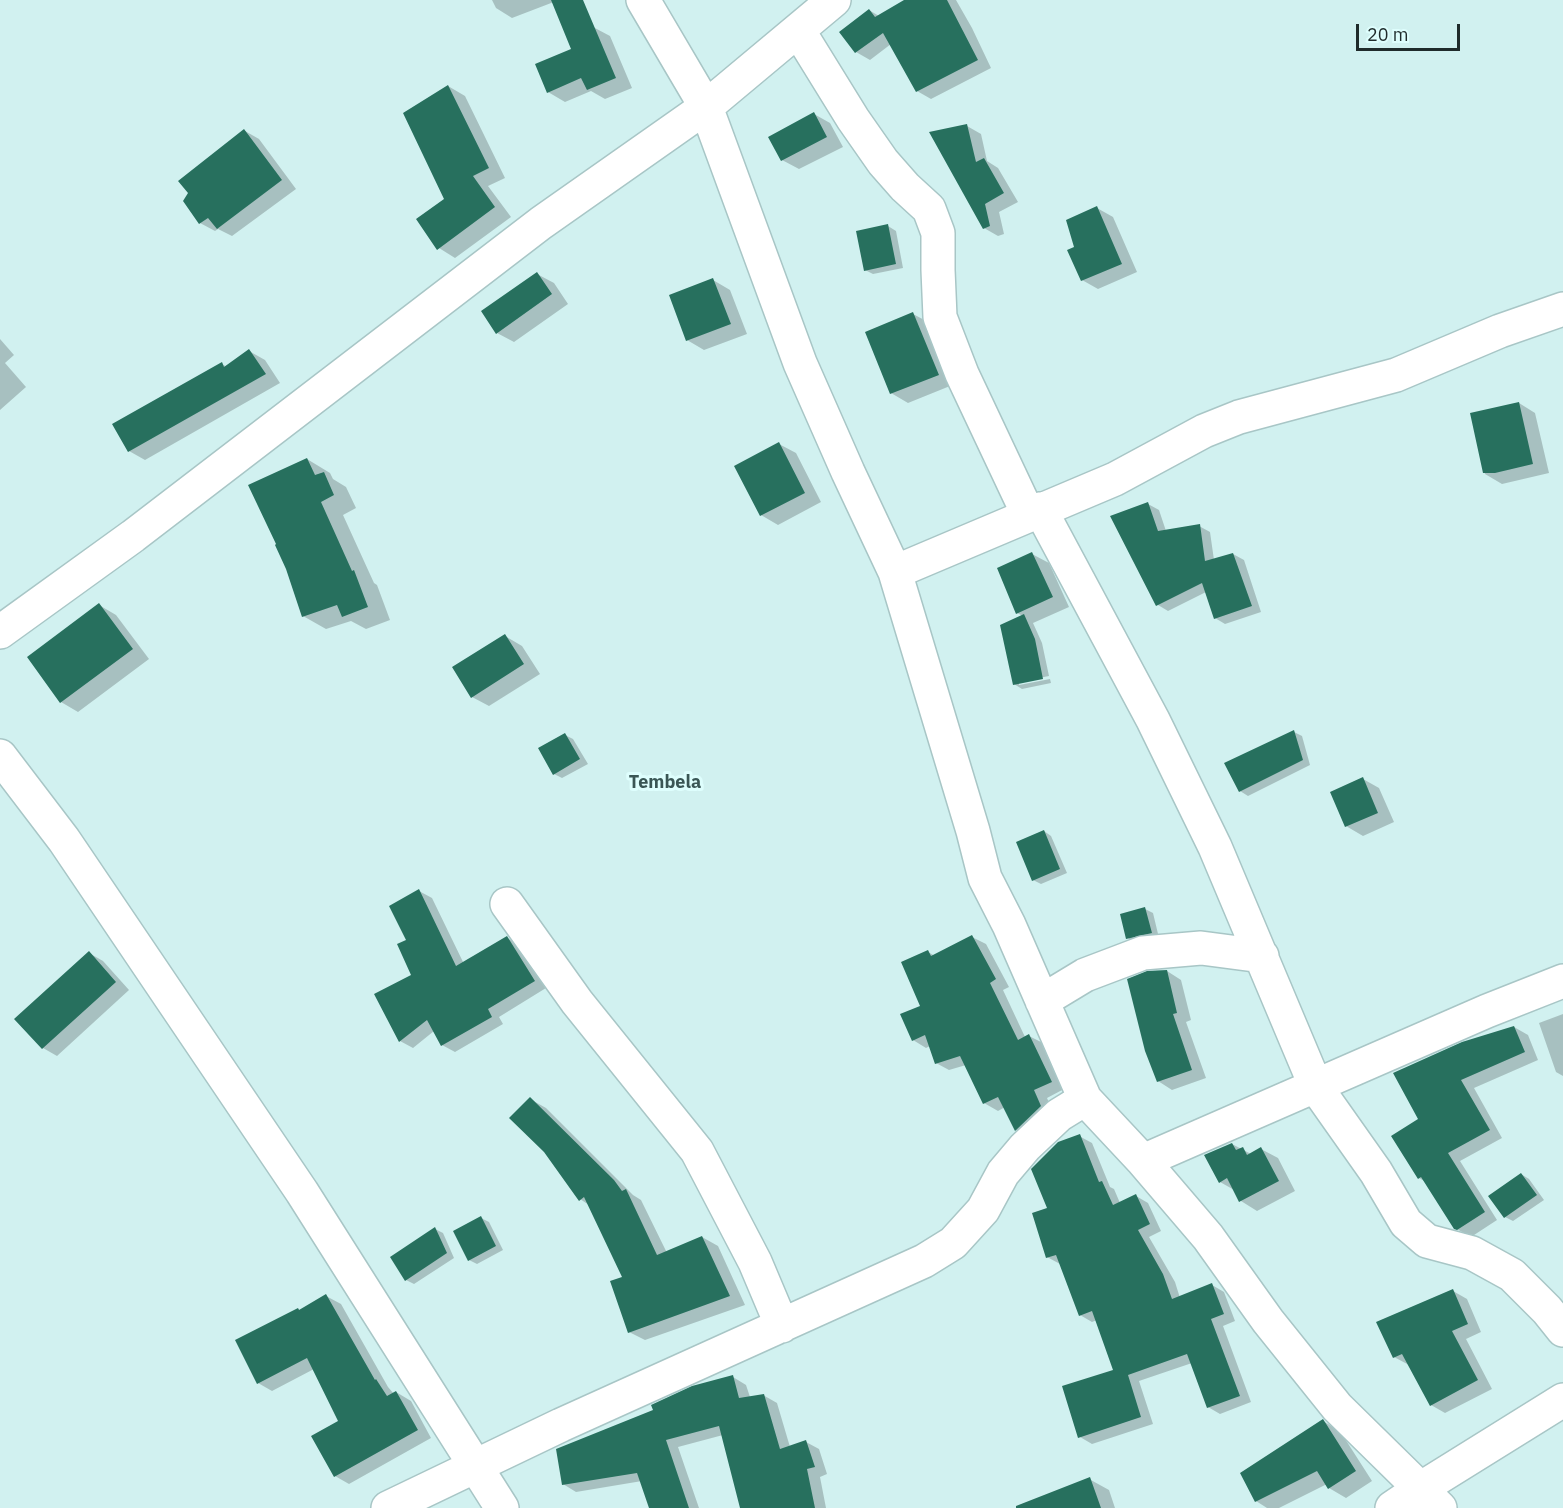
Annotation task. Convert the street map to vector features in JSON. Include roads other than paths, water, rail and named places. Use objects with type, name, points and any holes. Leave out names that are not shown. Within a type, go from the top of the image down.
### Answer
[{"type":"street","points":[[643,0],[706,107],[800,363],[895,572],[986,878],[1085,1099],[1143,1161],[1208,1237],[1268,1321],[1337,1407],[1430,1498]]},
{"type":"street","points":[[0,632],[143,529],[541,224],[706,107],[834,0]]},
{"type":"street","points":[[798,30],[852,119],[883,162],[929,209],[938,233],[940,317],[962,374],[1034,512],[1153,720],[1215,848],[1316,1088],[1376,1172],[1407,1223],[1427,1241],[1472,1253],[1512,1275],[1547,1310],[1563,1330]]},
{"type":"street","points":[[895,572],[1115,479],[1204,430],[1239,417],[1396,375],[1500,331],[1563,309]]},
{"type":"street","points":[[0,756],[64,840],[302,1192],[501,1508]]},
{"type":"street","points":[[507,904],[577,1002],[698,1151],[755,1262],[782,1326]]},
{"type":"street","points":[[1042,1001],[1085,975],[1143,953],[1202,948],[1262,956]]},
{"type":"street","points":[[1143,1161],[1316,1088],[1487,1011],[1563,981]]},
{"type":"street","points":[[388,1508],[924,1261],[953,1243],[983,1210],[1003,1173],[1025,1147],[1059,1115],[1085,1099]]},
{"type":"street","points":[[1392,1508],[1430,1498],[1563,1400]]},
{"type":"district","name":"Tembela","points":[[665,783]]}]
